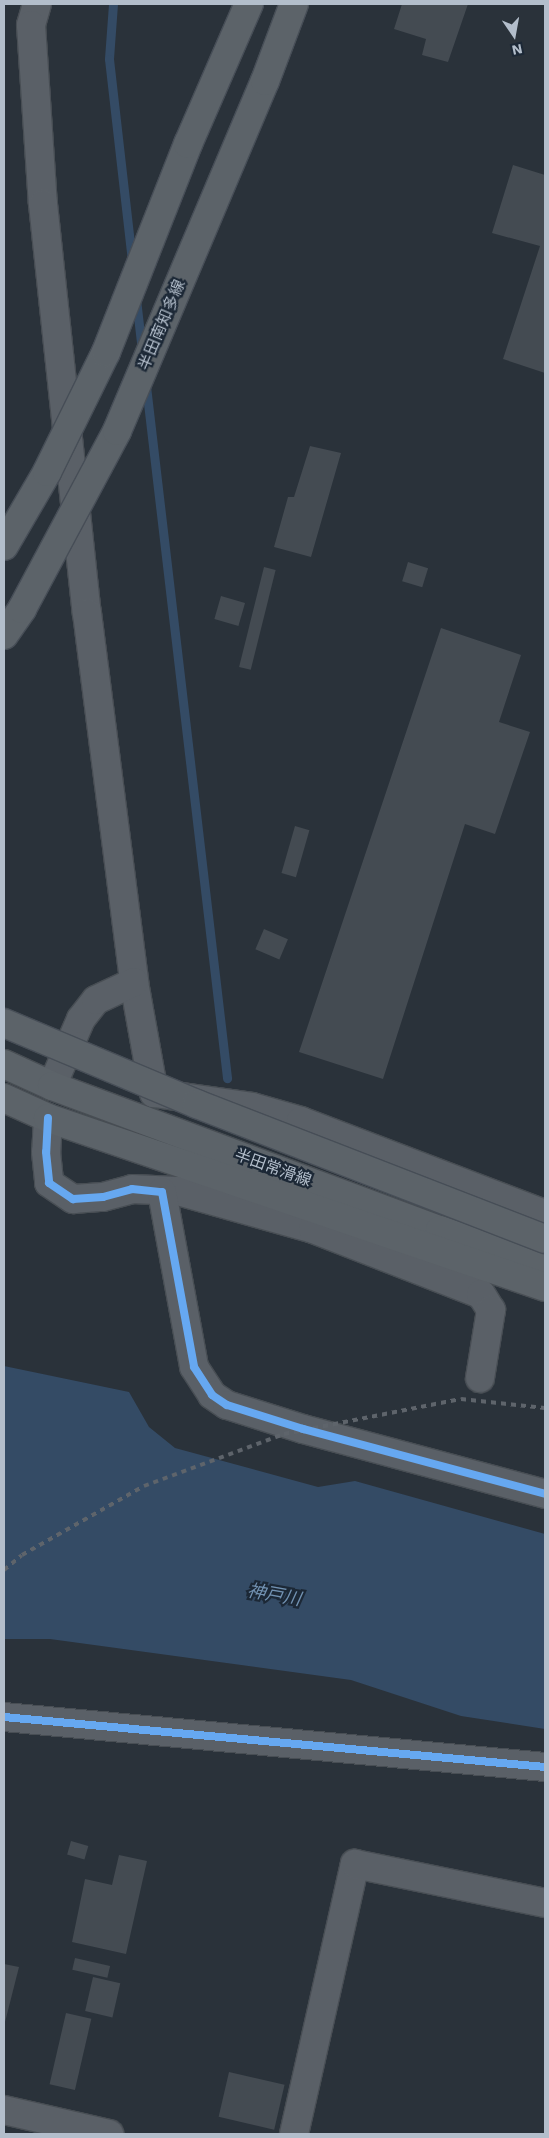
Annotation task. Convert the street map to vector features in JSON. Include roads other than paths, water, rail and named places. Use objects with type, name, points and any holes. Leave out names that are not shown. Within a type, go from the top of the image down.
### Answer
[{"type":"main road","points":[[4,546],[47,472],[106,352],[188,144],[249,4]]},
{"type":"main road","name":"半田南知多線","points":[[4,635],[22,610],[117,431],[265,81],[294,4]]},
{"type":"main road","points":[[4,1023],[197,1104],[545,1239]]},
{"type":"main road","name":"半田常滑線","points":[[4,1064],[52,1086],[440,1230],[545,1265]]},
{"type":"main road","name":"半田常滑線","points":[[4,1098],[48,1118],[545,1287]]},
{"type":"street","points":[[37,4],[31,25],[44,204],[87,613],[134,982],[154,1093],[252,1107],[301,1121],[545,1214]]},
{"type":"street","points":[[52,1086],[81,1019],[96,1000],[134,982]]},
{"type":"street","points":[[48,1118],[46,1152],[49,1183],[73,1199],[102,1197],[132,1189],[162,1192],[178,1191],[313,1229],[481,1294],[491,1310],[480,1378]]},
{"type":"street","points":[[162,1192],[194,1367],[212,1395],[227,1405],[303,1429],[545,1494]]},
{"type":"street","points":[[4,1717],[545,1767]]},
{"type":"street","points":[[294,2134],[355,1864],[545,1903]]},
{"type":"street","points":[[4,2110],[110,2134]]},
{"type":"water","name":"神戸川","points":[[4,1366],[129,1392],[149,1427],[175,1448],[318,1487],[355,1481],[545,1534],[545,1729],[461,1716],[351,1680],[50,1639],[4,1639]]},
{"type":"waterway","points":[[113,4],[109,59],[132,261]]},
{"type":"waterway","points":[[136,299],[142,351]]},
{"type":"waterway","points":[[146,386],[227,1078]]},
{"type":"railway","points":[[4,1570],[22,1555],[144,1486],[284,1434],[461,1399],[545,1408]]}]
